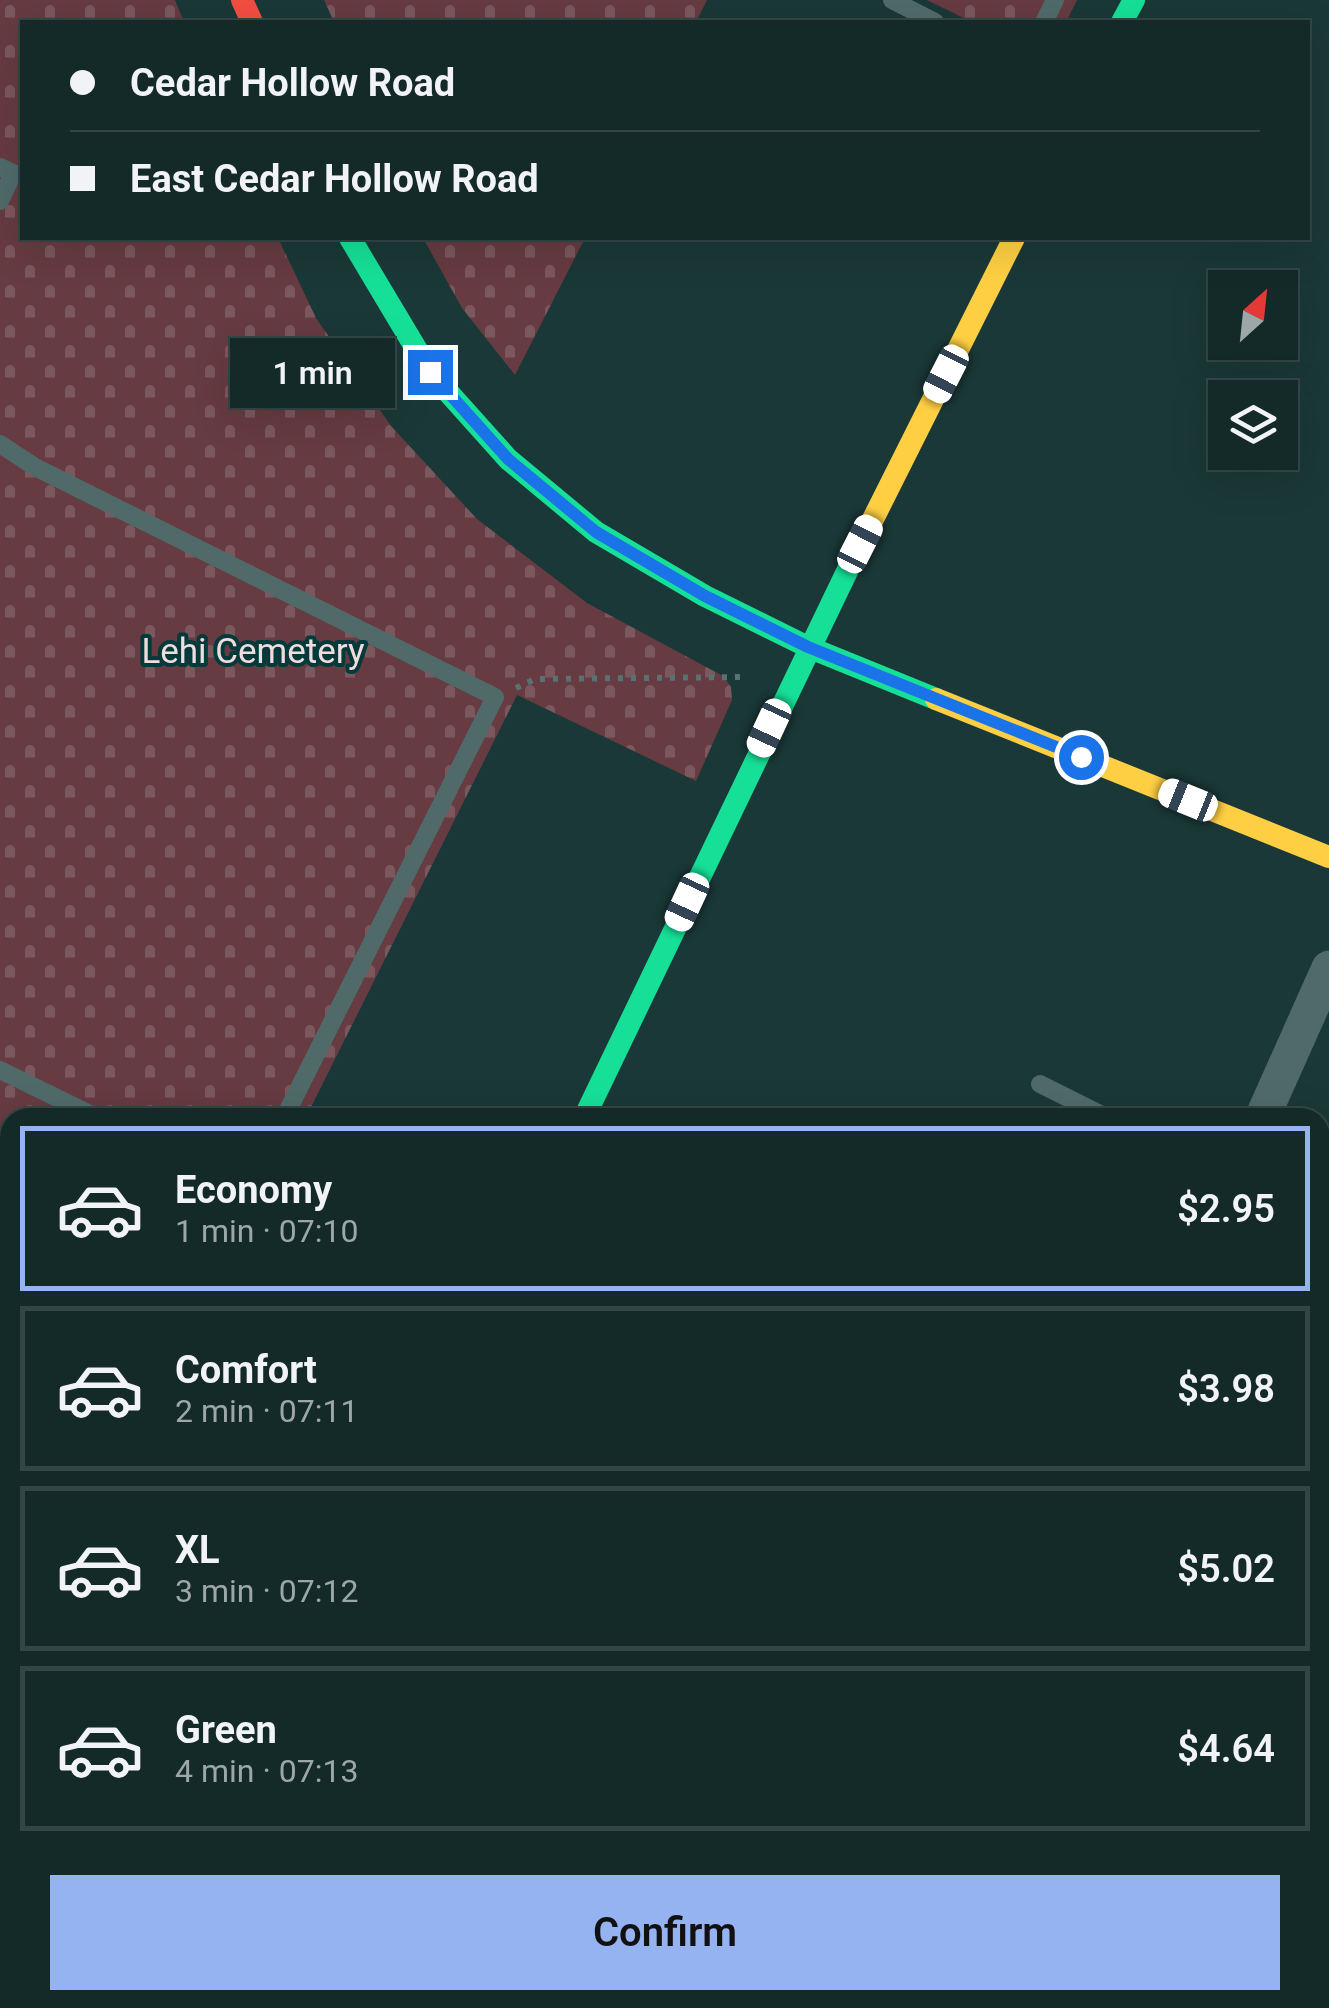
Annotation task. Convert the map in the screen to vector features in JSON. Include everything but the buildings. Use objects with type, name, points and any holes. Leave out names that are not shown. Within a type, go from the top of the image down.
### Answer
[{"type":"street","points":[[351,240],[430,372],[508,459],[596,532],[705,596],[808,647],[1329,857]]},
{"type":"street","points":[[595,1108],[808,647],[1013,240]]},
{"type":"street","points":[[1266,1108],[1329,968]]},
{"type":"lane","points":[[892,0],[931,20]]},
{"type":"lane","points":[[0,167],[12,173],[0,201]]},
{"type":"lane","points":[[0,444],[36,467],[495,697],[289,1108]]},
{"type":"lane","points":[[0,1070],[78,1108]]},
{"type":"lane","points":[[1040,1084],[1088,1108]]},
{"type":"path","points":[[495,697],[535,679],[743,677]]},
{"type":"green space","name":"Lehi Cemetery","points":[[0,0],[175,0],[183,20],[20,20],[20,240],[279,240],[316,318],[391,426],[477,519],[587,603],[723,676],[731,687],[732,700],[696,781],[517,695],[310,1108],[0,1108]]},
{"type":"green space","points":[[324,0],[707,0],[697,20],[333,20]]},
{"type":"green space","points":[[927,0],[1077,0],[1067,20],[968,20]]},
{"type":"green space","points":[[424,240],[584,240],[515,375],[462,308]]},
{"type":"traffic: fast","points":[[1123,20],[1134,0]]},
{"type":"traffic: fast","points":[[351,240],[430,372],[508,459],[596,532],[705,596],[808,647],[936,699]]},
{"type":"traffic: fast","points":[[589,1108],[852,561]]},
{"type":"traffic: slow","points":[[852,561],[1013,240]]},
{"type":"traffic: slow","points":[[936,699],[1329,857]]},
{"type":"traffic: jam","points":[[242,0],[251,20]]},
{"type":"route","points":[[430,372],[508,459],[596,532],[705,596],[808,647],[1081,757]]}]
